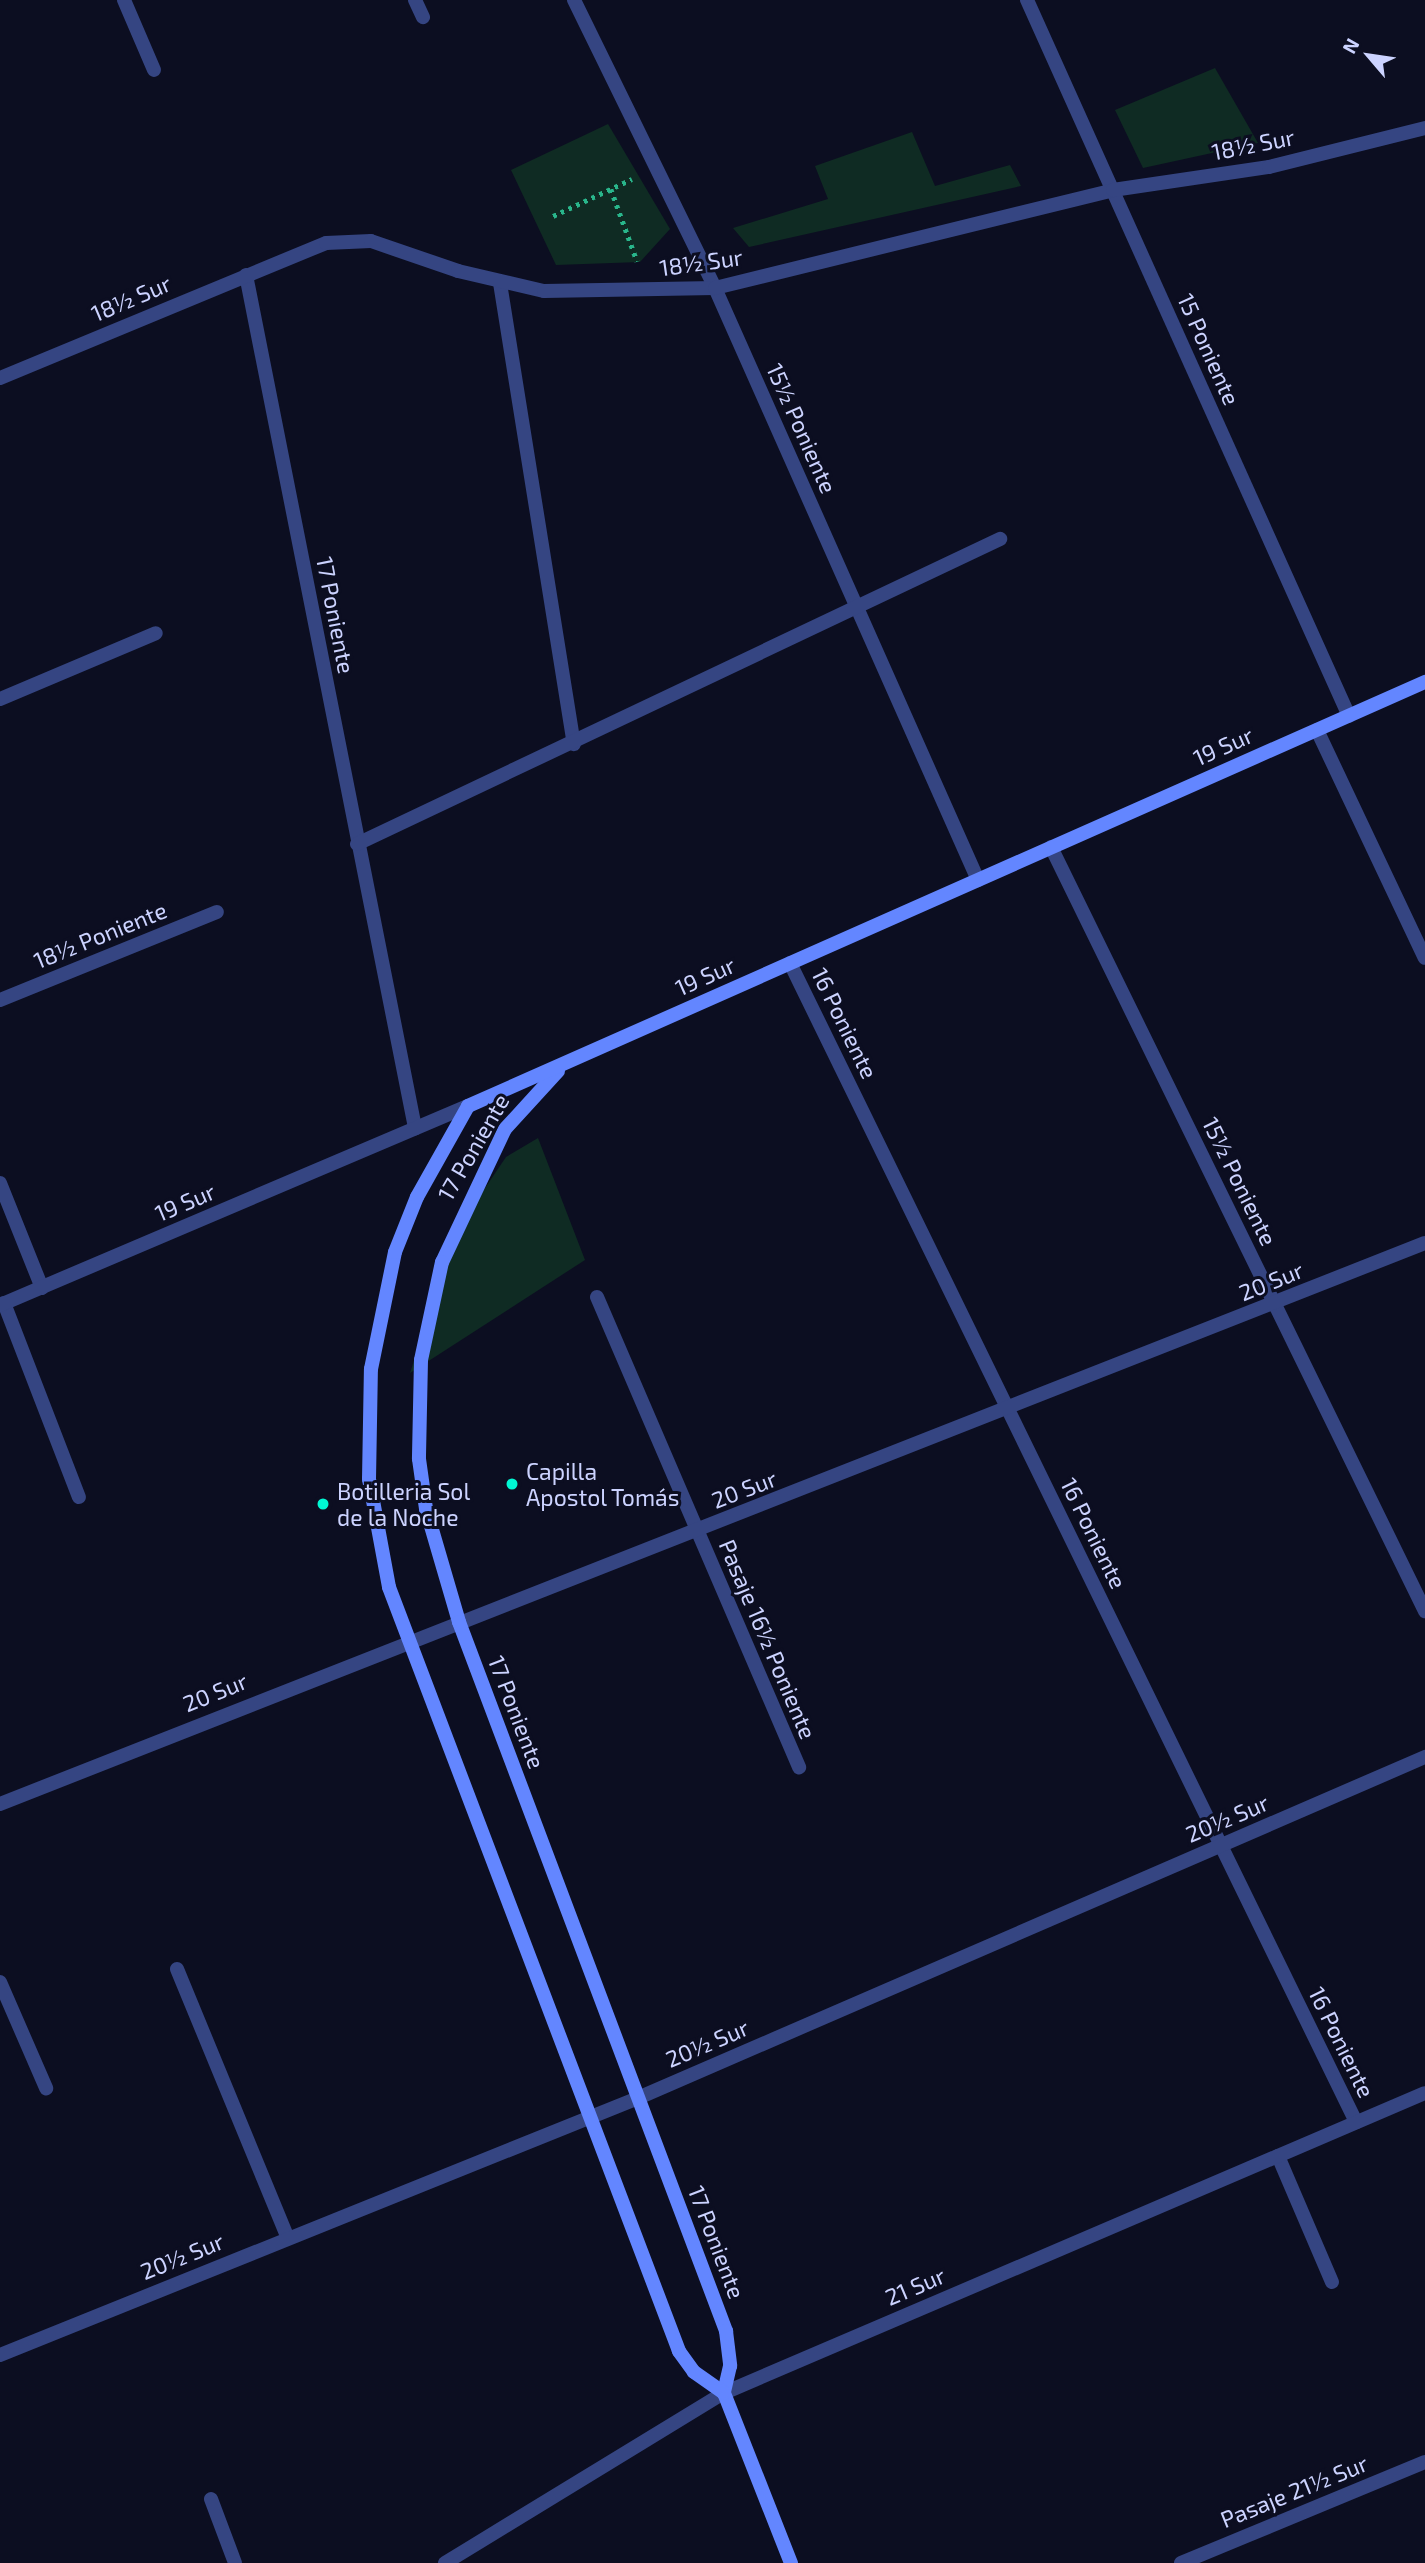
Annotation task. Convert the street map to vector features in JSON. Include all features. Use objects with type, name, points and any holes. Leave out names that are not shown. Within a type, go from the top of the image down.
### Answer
[{"type":"street","points":[[124,0],[154,71]]},
{"type":"street","points":[[415,0],[424,17]]},
{"type":"street","name":"15½ Poniente","points":[[574,0],[715,288],[978,880]]},
{"type":"street","name":"15 Poniente","points":[[1027,0],[1349,716]]},
{"type":"street","name":"18½ Sur","points":[[0,378],[306,248],[371,241],[500,283],[566,292],[649,292],[715,288],[1113,190],[1269,167],[1425,128]]},
{"type":"street","name":"17 Poniente","points":[[246,275],[415,1128]]},
{"type":"street","points":[[500,283],[574,744]]},
{"type":"street","points":[[357,844],[858,610],[1000,539]]},
{"type":"street","points":[[0,699],[156,633]]},
{"type":"street","name":"19 Sur","points":[[2,1304],[468,1106],[1425,682]]},
{"type":"street","points":[[1317,730],[1425,958]]},
{"type":"street","name":"15½ Poniente","points":[[1051,847],[1425,1611]]},
{"type":"street","name":"18½ Poniente","points":[[0,1000],[217,912]]},
{"type":"street","name":"16 Poniente","points":[[790,963],[1356,2122]]},
{"type":"street","name":"17 Poniente","points":[[571,1060],[533,1092],[480,1171],[450,1239],[429,1310],[421,1360],[419,1459],[437,1557],[459,1622],[726,2331],[730,2366],[724,2393]]},
{"type":"street","name":"17 Poniente","points":[[468,1106],[433,1165],[396,1252],[371,1369],[369,1479],[377,1533],[406,1640],[587,2118],[679,2351],[724,2393],[791,2563]]},
{"type":"street","points":[[0,1183],[42,1288]]},
{"type":"street","name":"20 Sur","points":[[0,1804],[406,1640],[1009,1411],[1425,1242]]},
{"type":"street","name":"Pasaje 16½ Poniente","points":[[597,1297],[799,1767]]},
{"type":"street","points":[[2,1304],[79,1497]]},
{"type":"street","name":"20½ Sur","points":[[0,2355],[638,2098],[1425,1757]]},
{"type":"street","points":[[177,1969],[288,2238]]},
{"type":"street","points":[[0,1982],[46,2088]]},
{"type":"street","name":"21 Sur","points":[[445,2563],[724,2393],[1425,2093]]},
{"type":"street","points":[[1278,2156],[1332,2282]]},
{"type":"street","name":"Pasaje 21½ Sur","points":[[1181,2563],[1425,2462]]},
{"type":"street","points":[[211,2499],[235,2563]]},
{"type":"path","points":[[554,216],[656,167]]},
{"type":"path","points":[[611,189],[649,292]]},
{"type":"green space","points":[[1215,68],[1258,143],[1143,168],[1115,110]]},
{"type":"green space","points":[[608,124],[670,229],[640,262],[556,265],[511,170]]},
{"type":"green space","points":[[912,132],[935,186],[1010,165],[1021,186],[749,247],[733,228],[828,199],[815,166]]},
{"type":"green space","points":[[538,1138],[585,1260],[410,1373],[456,1231],[506,1157]]},
{"type":"place","name":"Capilla Apostol Tomás","points":[[512,1484]]},
{"type":"place","name":"Botilleria Sol de la Noche","points":[[323,1504]]}]
